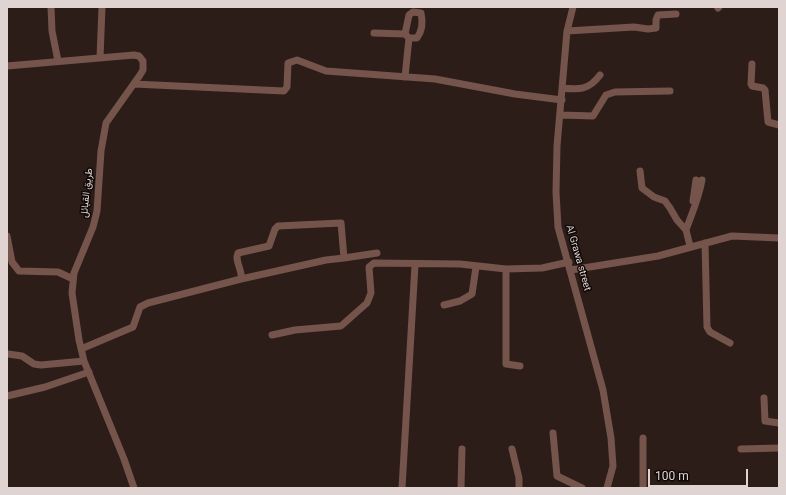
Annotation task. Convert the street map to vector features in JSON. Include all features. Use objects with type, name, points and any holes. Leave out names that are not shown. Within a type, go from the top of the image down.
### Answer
[{"type":"street","points":[[51,7],[52,31],[58,61]]},
{"type":"street","points":[[100,58],[102,7]]},
{"type":"street","name":"Al Grawa street","points":[[573,7],[568,31],[557,146],[556,192],[558,227],[569,262],[603,390],[611,438],[613,466],[608,488]]},
{"type":"street","points":[[568,31],[634,27],[648,29],[656,28],[656,20],[658,15],[676,14]]},
{"type":"street","points":[[374,33],[407,36],[406,77]]},
{"type":"street","name":"طريق القبائل","points":[[7,66],[139,56],[143,61],[144,70],[106,123],[101,151],[96,215],[73,279],[73,304],[84,361],[124,459],[134,488]]},
{"type":"street","points":[[134,84],[284,92],[287,87],[288,64],[294,60],[326,71],[435,79],[515,94],[562,100]]},
{"type":"street","points":[[752,64],[750,84],[765,90],[768,122],[779,125]]},
{"type":"street","points":[[562,88],[576,89],[593,85],[600,75]]},
{"type":"street","points":[[561,115],[593,116],[606,95],[616,92],[670,91]]},
{"type":"street","points":[[640,171],[642,188],[654,197],[665,202],[686,230],[690,246]]},
{"type":"street","points":[[686,230],[692,209],[698,198],[699,180]]},
{"type":"street","points":[[241,279],[242,274],[237,254],[269,246],[273,233],[278,226],[341,223],[344,258]]},
{"type":"street","points":[[7,236],[12,262],[19,271],[58,272],[73,279]]},
{"type":"street","points":[[571,270],[652,257],[732,236],[779,238]]},
{"type":"street","points":[[705,243],[707,328],[710,332],[730,343]]},
{"type":"street","points":[[81,349],[133,327],[140,307],[148,303],[241,279],[326,260],[378,253]]},
{"type":"street","points":[[272,335],[295,330],[341,326],[367,303],[371,293],[369,266],[374,263],[415,265],[460,264],[476,267],[542,268],[569,262]]},
{"type":"street","points":[[402,488],[415,265]]},
{"type":"street","points":[[444,305],[460,301],[472,294],[476,267]]},
{"type":"street","points":[[506,268],[506,364],[520,366]]},
{"type":"street","points":[[8,354],[22,356],[34,364],[41,365],[84,361]]},
{"type":"street","points":[[7,396],[45,387],[89,372]]},
{"type":"street","points":[[764,398],[765,421],[779,423]]},
{"type":"street","points":[[552,433],[557,476],[582,488]]},
{"type":"street","points":[[643,438],[643,488]]},
{"type":"street","points":[[741,449],[779,448]]},
{"type":"street","points":[[461,488],[462,449]]},
{"type":"street","points":[[512,449],[519,478],[519,488]]}]
